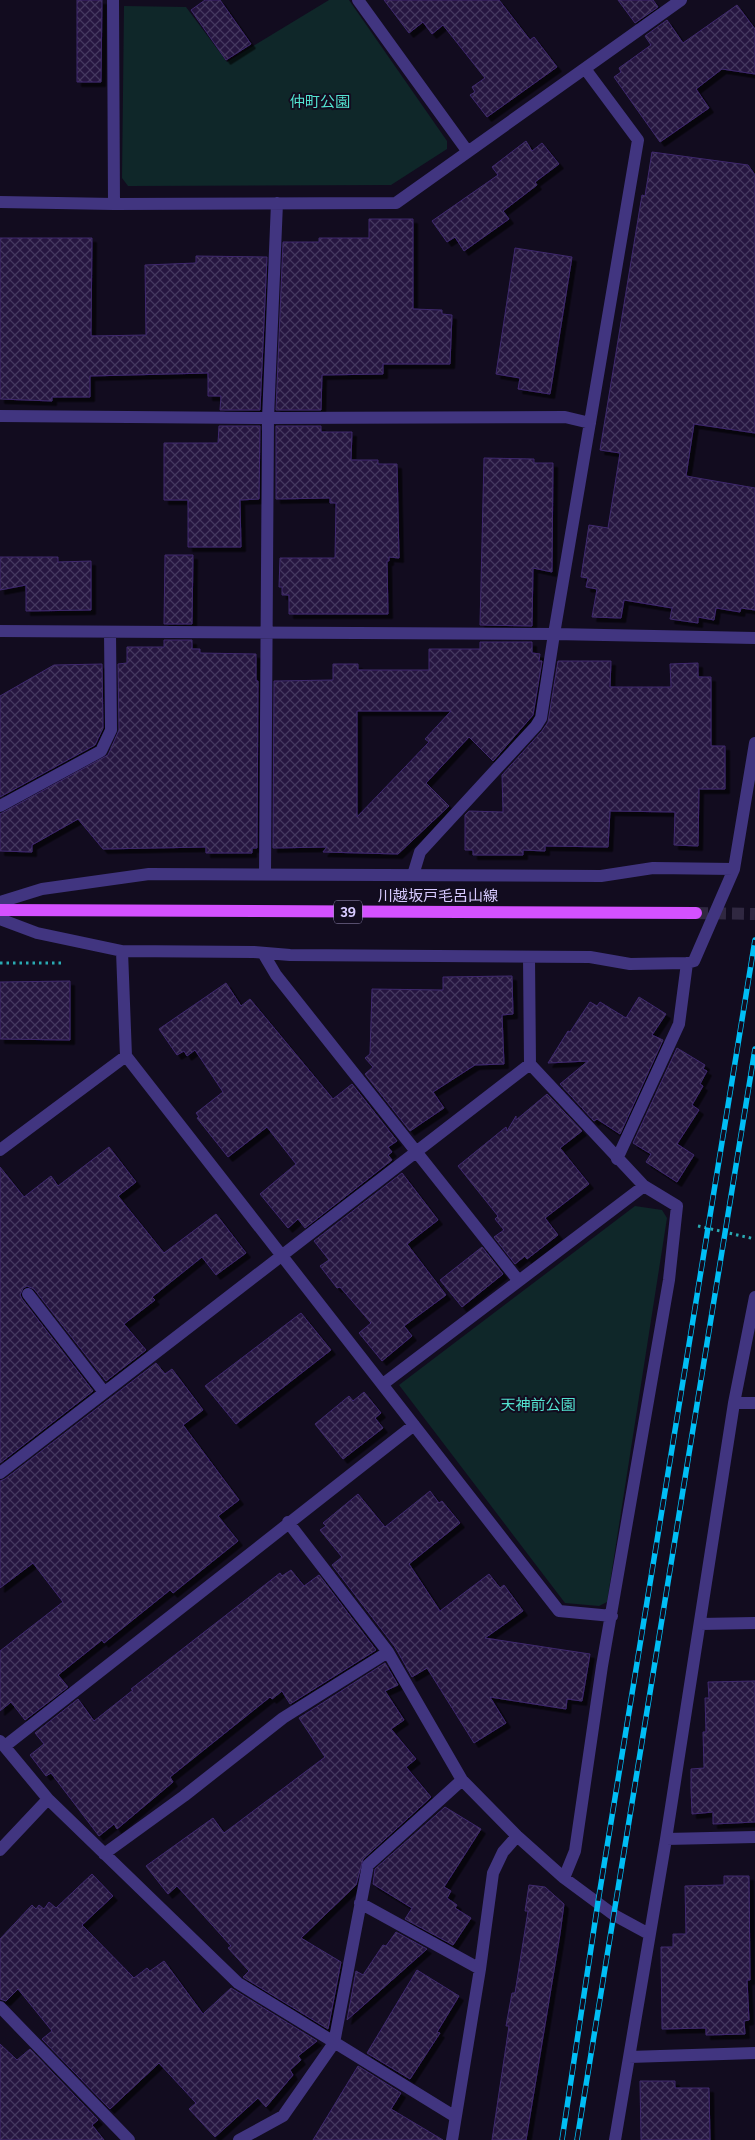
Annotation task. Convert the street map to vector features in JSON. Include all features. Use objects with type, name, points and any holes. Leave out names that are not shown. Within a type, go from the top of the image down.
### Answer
[{"type":"main road","name":"川越坂戸毛呂山線","points":[[0,910],[696,913]]},
{"type":"street","points":[[113,0],[114,204]]},
{"type":"street","points":[[358,0],[468,152]]},
{"type":"street","points":[[0,202],[114,204],[396,203],[586,70],[681,0]]},
{"type":"street","points":[[413,875],[420,852],[536,726],[541,718],[638,140],[586,70]]},
{"type":"street","points":[[264,874],[268,418],[277,203]]},
{"type":"street","points":[[0,416],[268,418],[566,417],[590,423]]},
{"type":"street","points":[[0,631],[554,634],[755,638]]},
{"type":"street","points":[[0,806],[101,751],[112,730],[110,633]]},
{"type":"street","points":[[0,919],[37,933],[122,951],[290,955],[590,957],[630,964],[687,963],[694,961],[734,869],[755,743]]},
{"type":"street","points":[[0,902],[42,889],[148,874],[601,876],[653,868],[734,869]]},
{"type":"street","points":[[122,951],[126,1056],[559,1611],[612,1616]]},
{"type":"street","points":[[263,953],[276,975],[518,1280]]},
{"type":"street","points":[[529,957],[530,1064],[644,1186],[677,1206],[669,1280],[602,1666],[575,1851],[564,1878]]},
{"type":"street","points":[[618,1159],[679,1024],[687,963]]},
{"type":"street","points":[[0,1150],[126,1056]]},
{"type":"street","points":[[0,1473],[282,1256],[416,1150],[530,1064]]},
{"type":"street","points":[[383,1384],[644,1186]]},
{"type":"street","points":[[28,1294],[104,1392]]},
{"type":"street","points":[[615,2140],[666,1839],[734,1403],[755,1297]]},
{"type":"street","points":[[734,1403],[755,1403]]},
{"type":"street","points":[[414,1425],[2,1744],[48,1799],[238,1983],[454,2116]]},
{"type":"street","points":[[288,1522],[388,1652],[462,1780],[517,1836],[564,1878],[614,1914],[649,1934]]},
{"type":"street","points":[[700,1624],[755,1622]]},
{"type":"street","points":[[104,1854],[184,1796],[283,1718],[388,1652]]},
{"type":"street","points":[[239,2140],[284,2116],[334,2043],[368,1865],[462,1780]]},
{"type":"street","points":[[0,1850],[48,1799]]},
{"type":"street","points":[[452,2140],[454,2116],[480,1970],[493,1873],[503,1852],[517,1836]]},
{"type":"street","points":[[666,1839],[755,1837]]},
{"type":"street","points":[[360,1904],[480,1970]]},
{"type":"street","points":[[0,2007],[129,2140]]},
{"type":"street","points":[[629,2057],[755,2053]]},
{"type":"path","points":[[0,963],[68,963]]},
{"type":"path","points":[[675,1221],[755,1239]]},
{"type":"green space","name":"仲町公園","points":[[329,0],[349,0],[447,141],[447,149],[391,185],[128,186],[122,178],[124,6],[186,7],[227,62]]},
{"type":"green space","name":"天神前公園","points":[[635,1206],[662,1210],[667,1218],[607,1602],[599,1606],[565,1603],[399,1385]]},
{"type":"building","points":[[77,0],[102,0],[101,82],[77,82]]},
{"type":"building","points":[[205,0],[220,0],[251,44],[226,60],[191,10]]},
{"type":"building","points":[[384,0],[499,0],[530,40],[534,37],[557,67],[487,117],[470,95],[475,92],[472,87],[485,78],[443,25],[432,34],[423,22],[409,33]]},
{"type":"building","points":[[618,0],[653,0],[658,7],[635,23]]},
{"type":"building","points":[[737,5],[755,29],[755,74],[722,69],[696,89],[709,108],[660,142],[614,77],[621,72],[619,68],[651,45],[645,36],[667,20],[683,43]]},
{"type":"building","points":[[526,141],[532,151],[542,143],[559,164],[535,182],[537,185],[503,211],[509,219],[464,251],[455,237],[447,242],[432,221],[498,175],[492,167]]},
{"type":"building","points":[[652,152],[748,165],[755,175],[755,433],[694,424],[686,476],[755,488],[755,610],[741,608],[740,612],[716,608],[714,620],[698,617],[698,623],[670,619],[672,608],[624,600],[621,618],[592,617],[597,589],[586,587],[588,578],[581,577],[589,525],[608,528],[620,453],[600,450],[642,195],[645,196]]},
{"type":"building","points":[[369,219],[413,219],[413,309],[442,310],[442,314],[452,315],[450,364],[383,364],[383,374],[322,375],[321,410],[276,410],[283,242],[319,242],[319,238],[369,238]]},
{"type":"building","points":[[0,238],[92,238],[91,336],[146,335],[145,265],[196,263],[196,256],[267,257],[260,410],[220,410],[221,396],[208,396],[208,373],[90,376],[90,397],[52,397],[52,401],[0,399]]},
{"type":"building","points":[[515,248],[572,257],[550,394],[518,389],[520,378],[496,374]]},
{"type":"building","points":[[219,426],[260,426],[259,499],[240,500],[241,547],[188,547],[188,500],[164,500],[164,443],[218,443]]},
{"type":"building","points":[[276,426],[321,426],[321,432],[352,432],[351,460],[378,460],[378,464],[397,464],[399,558],[389,557],[389,561],[387,561],[388,614],[289,614],[289,595],[282,595],[282,587],[279,587],[280,558],[335,558],[336,503],[330,503],[330,498],[276,499]]},
{"type":"building","points":[[484,458],[534,459],[534,463],[553,463],[552,572],[533,568],[532,626],[480,625]]},
{"type":"building","points":[[165,555],[193,555],[192,624],[164,624]]},
{"type":"building","points":[[0,557],[58,557],[58,562],[91,561],[91,610],[26,611],[26,585],[0,590]]},
{"type":"building","points":[[164,640],[192,640],[192,649],[200,649],[200,653],[256,654],[256,681],[258,681],[257,848],[252,848],[252,853],[206,853],[206,847],[103,849],[78,819],[32,845],[32,852],[0,851],[0,814],[108,755],[119,730],[118,664],[127,663],[127,647],[164,647]]},
{"type":"building","points":[[480,642],[532,642],[532,653],[540,654],[539,661],[542,661],[533,715],[493,761],[469,737],[426,783],[449,806],[398,854],[323,852],[327,847],[273,848],[274,681],[333,680],[333,664],[358,664],[358,670],[429,670],[429,649],[480,649]],"holes":[[[357,711],[451,711],[425,739],[429,742],[357,817]]]},
{"type":"building","points":[[558,661],[611,661],[610,687],[671,687],[670,664],[698,663],[698,677],[711,677],[711,746],[725,746],[725,789],[699,789],[698,846],[674,845],[675,812],[610,811],[608,847],[545,846],[545,851],[523,850],[523,855],[473,855],[473,850],[465,850],[465,815],[469,811],[503,812],[502,775],[548,722]]},
{"type":"building","points":[[102,664],[103,728],[95,745],[0,797],[0,696],[54,665]]},
{"type":"building","points":[[512,976],[513,1014],[502,1015],[504,1064],[475,1065],[433,1092],[444,1108],[410,1131],[365,1074],[373,1067],[365,1058],[370,1054],[372,989],[443,990],[443,977]]},
{"type":"building","points":[[70,981],[70,1040],[0,1039],[0,982]]},
{"type":"building","points":[[226,983],[241,1006],[250,999],[333,1099],[352,1084],[397,1141],[388,1147],[392,1152],[388,1155],[392,1160],[305,1228],[298,1219],[288,1228],[260,1194],[296,1164],[267,1127],[228,1157],[197,1118],[199,1117],[196,1113],[223,1092],[195,1050],[187,1056],[184,1051],[177,1055],[159,1029]]},
{"type":"building","points":[[639,997],[666,1014],[652,1035],[663,1040],[620,1134],[597,1119],[594,1121],[560,1084],[588,1061],[548,1063],[568,1031],[570,1032],[590,1002],[597,1006],[600,1002],[626,1018]]},
{"type":"building","points":[[677,1048],[705,1065],[703,1069],[707,1071],[700,1084],[703,1086],[692,1105],[699,1110],[677,1144],[694,1155],[677,1182],[646,1162],[651,1154],[633,1143]]},
{"type":"building","points":[[547,1094],[582,1131],[560,1148],[589,1184],[545,1218],[558,1235],[527,1259],[525,1256],[515,1264],[494,1237],[504,1230],[495,1219],[498,1216],[458,1166],[506,1127],[507,1131],[516,1116],[516,1120]]},
{"type":"building","points":[[109,1147],[136,1182],[118,1196],[164,1253],[216,1214],[246,1253],[216,1275],[202,1257],[152,1297],[155,1300],[124,1324],[146,1350],[106,1381],[34,1289],[27,1286],[23,1288],[20,1295],[22,1299],[93,1391],[0,1463],[0,1167],[24,1197],[51,1176],[58,1186]]},
{"type":"building","points":[[402,1173],[438,1220],[407,1244],[446,1295],[404,1326],[412,1336],[382,1361],[359,1333],[371,1323],[340,1287],[337,1288],[320,1266],[329,1260],[314,1241]]},
{"type":"building","points":[[482,1247],[503,1274],[462,1307],[440,1280]]},
{"type":"building","points":[[301,1313],[331,1350],[236,1424],[205,1386]]},
{"type":"building","points":[[156,1363],[165,1374],[172,1369],[203,1410],[183,1425],[239,1500],[218,1516],[238,1541],[173,1593],[170,1590],[104,1643],[102,1640],[58,1675],[68,1687],[25,1720],[11,1702],[0,1711],[0,1651],[63,1602],[33,1563],[0,1588],[0,1481]]},
{"type":"building","points":[[364,1392],[381,1413],[375,1418],[383,1428],[343,1459],[315,1424],[349,1396],[353,1401]]},
{"type":"building","points":[[430,1491],[439,1503],[442,1501],[460,1523],[409,1564],[440,1611],[489,1574],[500,1588],[504,1585],[523,1611],[485,1638],[590,1654],[582,1701],[567,1699],[566,1709],[490,1697],[506,1723],[474,1743],[427,1668],[412,1677],[395,1647],[332,1565],[342,1557],[320,1530],[326,1526],[323,1523],[358,1494],[385,1527]]},
{"type":"building","points":[[291,1570],[304,1586],[319,1575],[376,1650],[290,1704],[282,1691],[272,1699],[270,1697],[170,1777],[173,1782],[117,1829],[114,1824],[99,1836],[51,1773],[46,1776],[30,1755],[44,1744],[35,1733],[78,1699],[94,1721],[133,1690],[131,1689],[280,1573],[282,1576]]},
{"type":"building","points":[[385,1663],[398,1685],[385,1691],[404,1720],[391,1729],[416,1759],[406,1767],[431,1797],[363,1859],[356,1885],[301,1938],[341,1962],[328,2029],[243,1977],[249,1971],[228,1948],[231,1946],[177,1886],[168,1894],[146,1866],[213,1818],[224,1833],[325,1757],[299,1718]]},
{"type":"building","points":[[755,1681],[755,1822],[713,1824],[713,1812],[692,1814],[691,1789],[691,1769],[704,1768],[703,1732],[706,1732],[705,1698],[709,1698],[708,1682]]},
{"type":"building","points":[[445,1807],[481,1829],[444,1887],[451,1891],[447,1898],[457,1905],[455,1908],[471,1918],[453,1945],[405,1919],[412,1908],[373,1884],[375,1869]]},
{"type":"building","points":[[92,1874],[113,1896],[82,1925],[134,1978],[147,1968],[150,1971],[164,1961],[203,2014],[231,1988],[317,2041],[298,2056],[301,2060],[290,2070],[293,2075],[266,2107],[258,2098],[215,2137],[189,2109],[196,2103],[159,2063],[110,2109],[42,2039],[52,2031],[18,1989],[6,2001],[0,1999],[0,1939],[32,1905],[36,1909],[39,1905],[44,1909],[49,1902],[56,1908]]},
{"type":"building","points":[[724,1876],[749,1876],[750,1980],[747,1980],[749,2020],[744,2021],[745,2034],[706,2035],[706,2028],[662,2029],[661,1947],[673,1947],[673,1934],[686,1934],[685,1886],[724,1885]]},
{"type":"building","points":[[529,1885],[545,1887],[564,1904],[560,1934],[526,2140],[492,2140],[509,2026],[506,2026],[512,1993],[515,1993],[528,1911],[525,1911]]},
{"type":"building","points":[[396,1932],[427,1949],[347,2020],[356,1971],[363,1975],[383,1945],[386,1946]]},
{"type":"building","points":[[417,1970],[459,1996],[437,2032],[440,2033],[410,2079],[367,2053]]},
{"type":"building","points":[[0,2044],[17,2060],[30,2049],[98,2120],[92,2125],[104,2140],[0,2140]]},
{"type":"building","points":[[358,2066],[401,2093],[391,2109],[443,2140],[313,2140]]},
{"type":"building","points":[[640,2081],[675,2081],[675,2088],[709,2088],[710,2140],[641,2140]]},
{"type":"tunnel","points":[[696,913],[755,914]]},
{"type":"railway","points":[[562,2140],[598,1902],[755,940]]},
{"type":"railway","points":[[577,2140],[755,1049]]}]
